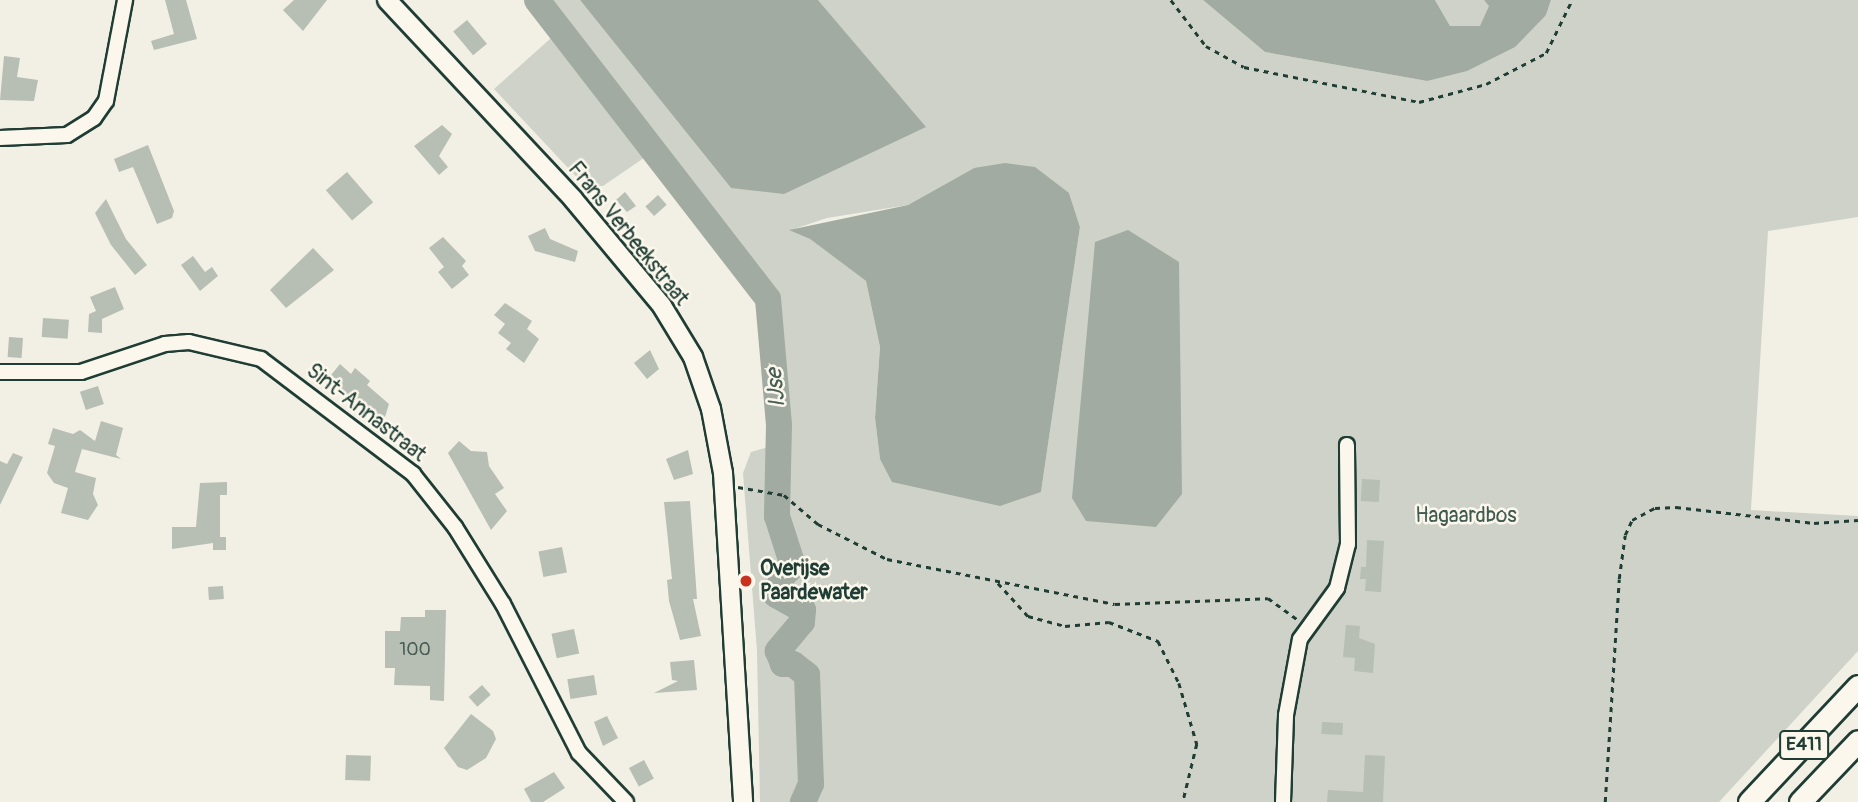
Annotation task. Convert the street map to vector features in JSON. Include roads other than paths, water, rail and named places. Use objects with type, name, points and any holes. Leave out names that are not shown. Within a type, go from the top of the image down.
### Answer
[{"type":"highway","name":"E411","points":[[1749,802],[1858,686]]},
{"type":"highway","name":"E411","points":[[1800,802],[1858,741]]},
{"type":"main road","name":"Frans Verbeekstraat","points":[[387,0],[573,198],[662,306],[693,357],[712,409],[723,473],[743,802]]},
{"type":"street","points":[[0,138],[67,135],[94,118],[106,101],[125,0]]},
{"type":"street","name":"Sint-Annastraat","points":[[0,372],[81,372],[165,344],[189,342],[261,359],[403,467],[430,495],[503,604],[579,754],[626,802]]},
{"type":"street","points":[[1283,802],[1286,715],[1306,627],[1329,600],[1342,573],[1348,499],[1347,445]]},
{"type":"waterway","name":"IJse","points":[[537,0],[768,299],[779,425],[777,516],[793,566],[783,575],[776,595],[803,610],[802,622],[778,651],[783,664],[793,664],[807,675],[811,784],[803,802]]},
{"type":"place","name":"Overijse Paardewater","points":[[746,581]]},
{"type":"park label","name":"Hagaardbos","points":[[1466,516]]}]
